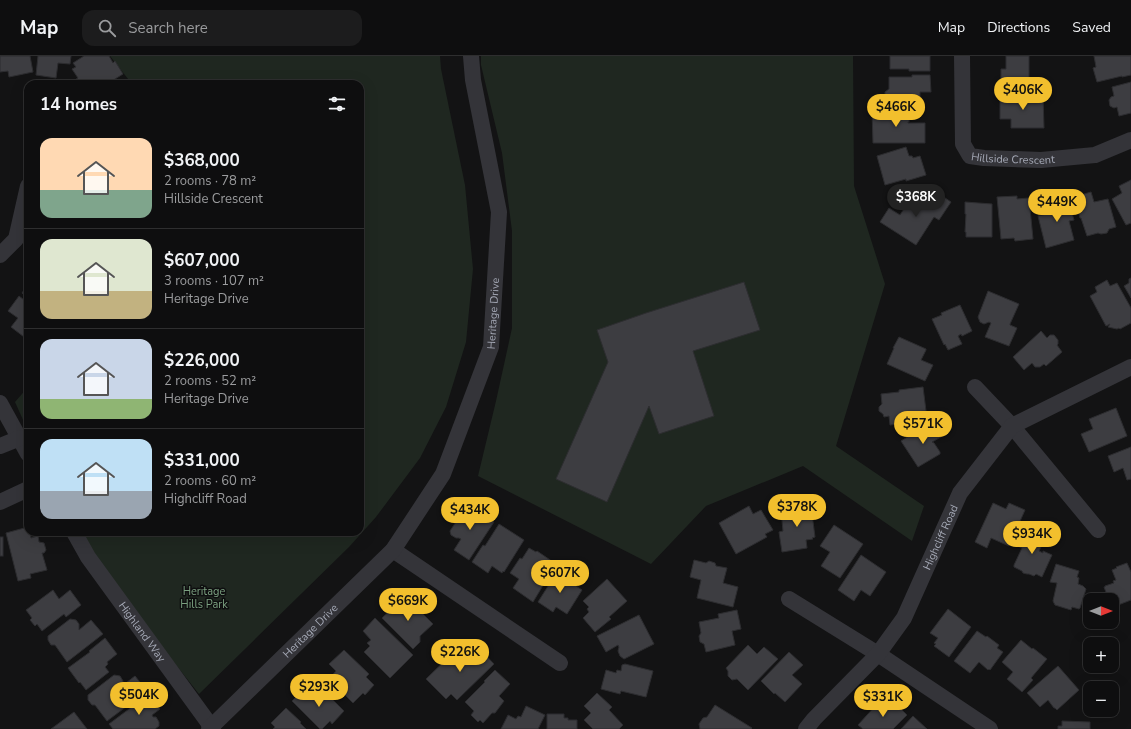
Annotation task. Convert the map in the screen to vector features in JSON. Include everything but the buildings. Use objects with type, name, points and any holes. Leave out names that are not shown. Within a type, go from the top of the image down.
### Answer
[{"type":"street","name":"Heritage Drive","points":[[212,728],[393,550],[443,474],[491,347],[499,212],[473,80],[471,56]]},
{"type":"street","name":"Hillside Crescent","points":[[962,56],[963,144],[970,156],[984,158],[1041,160],[1095,155],[1131,140]]},
{"type":"street","points":[[0,255],[16,239],[24,204]]},
{"type":"street","name":"Highcliff Road","points":[[806,729],[878,654],[904,618],[960,493],[1012,426],[1131,367]]},
{"type":"street","points":[[975,387],[1012,426],[1098,530]]},
{"type":"street","points":[[0,403],[24,446]]},
{"type":"street","points":[[0,446],[20,438]]},
{"type":"street","points":[[0,502],[24,492]]},
{"type":"street","name":"Highland Way","points":[[76,536],[88,557],[212,728]]},
{"type":"street","points":[[393,550],[560,663]]},
{"type":"street","points":[[789,599],[878,654],[990,729]]},
{"type":"green space","name":"Heritage Hills Park","points":[[110,56],[440,56],[441,69],[465,185],[473,269],[466,342],[446,407],[420,458],[376,517],[364,530],[364,80],[129,80]]},
{"type":"green space","points":[[481,56],[853,56],[854,186],[885,284],[836,446],[924,506],[912,541],[803,466],[706,506],[651,564],[478,476],[512,328],[512,231],[502,153],[481,65]]},
{"type":"green space","points":[[24,392],[24,422],[15,402]]},
{"type":"green space","name":"Heritage Hills Park","points":[[81,536],[359,536],[199,694],[104,574]]}]
